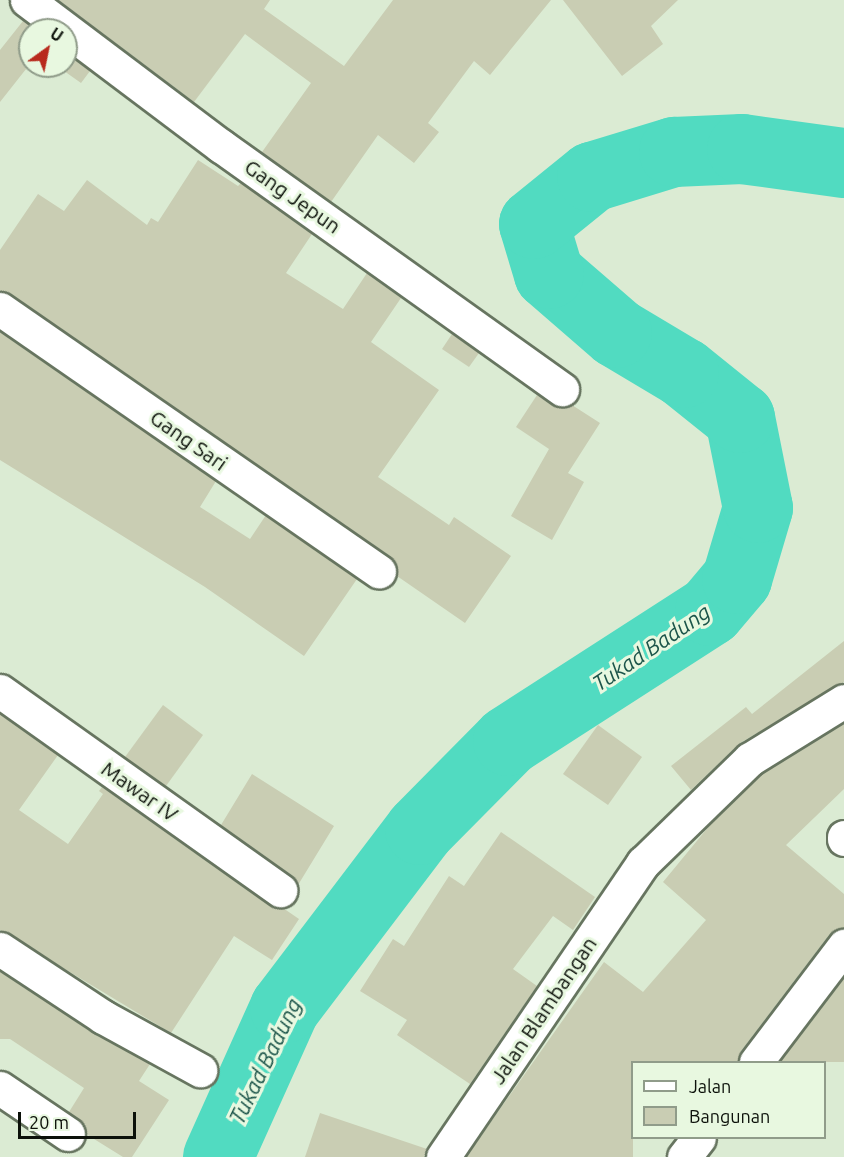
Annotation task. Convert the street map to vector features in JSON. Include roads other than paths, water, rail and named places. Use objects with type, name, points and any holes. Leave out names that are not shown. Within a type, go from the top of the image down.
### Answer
[{"type":"street","name":"Gang Jepun","points":[[27,0],[221,146],[562,389]]},
{"type":"street","name":"Gang Sari","points":[[0,309],[379,571]]},
{"type":"street","name":"Mawar IV","points":[[0,692],[280,890]]},
{"type":"street","name":"Jalan Blambangan","points":[[443,1157],[643,863],[750,759],[844,700]]},
{"type":"street","points":[[757,1061],[844,946]]},
{"type":"street","points":[[0,949],[103,1017],[200,1070]]},
{"type":"street","points":[[0,1088],[68,1134]]},
{"type":"street","points":[[684,1157],[698,1139]]},
{"type":"waterway","name":"Tukad Badung","points":[[218,1157],[285,1008],[420,830],[508,741],[710,611],[737,579],[758,508],[740,418],[684,373],[617,333],[549,274],[534,224],[592,177],[674,152],[742,149],[844,163]]}]
